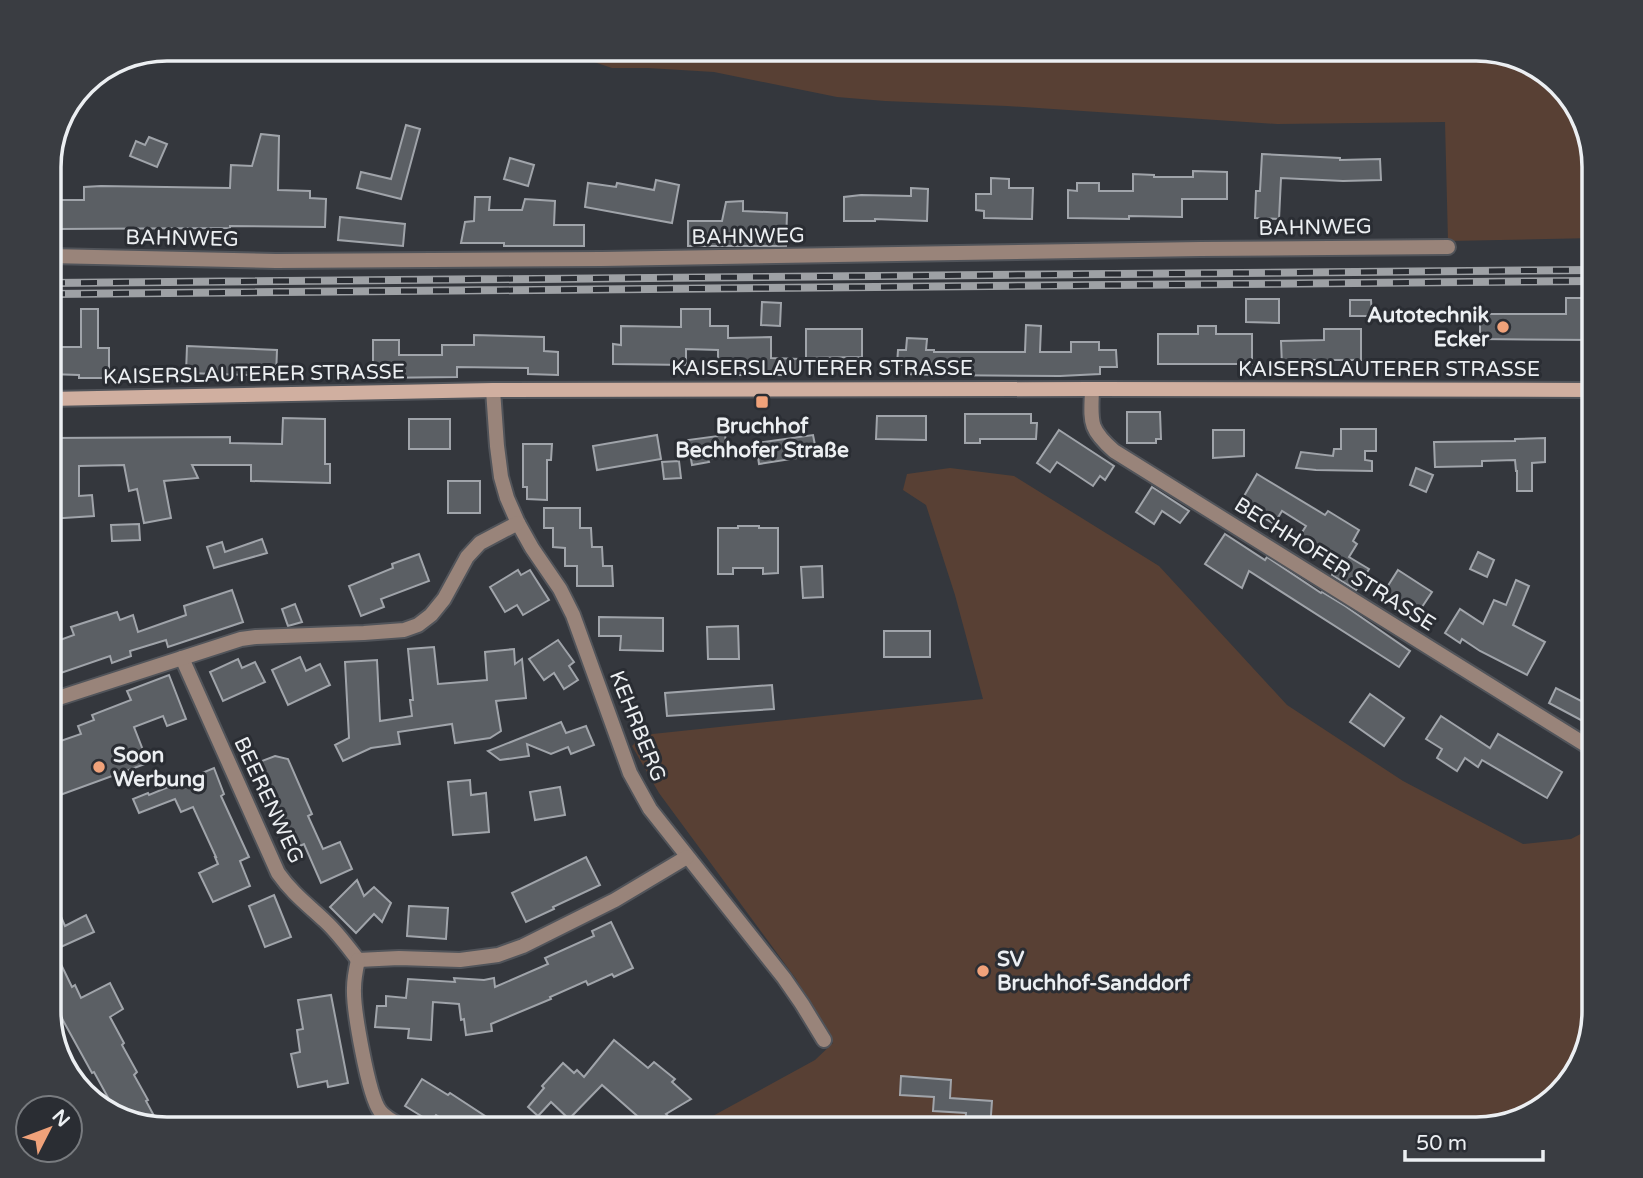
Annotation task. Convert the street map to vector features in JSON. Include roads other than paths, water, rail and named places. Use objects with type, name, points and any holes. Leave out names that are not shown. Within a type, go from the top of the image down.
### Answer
[{"type":"main road","name":"KAISERSLAUTERER STRASSE","points":[[61,399],[493,390],[1582,390]]},
{"type":"street","name":"BAHNWEG","points":[[61,256],[276,261],[602,260],[1448,247]]},
{"type":"street","name":"BECHHOFER STRASSE","points":[[1092,388],[1091,415],[1094,431],[1114,452],[1582,743]]},
{"type":"street","name":"KEHRBERG","points":[[493,390],[501,477],[507,498],[532,548],[560,589],[573,615],[629,774],[650,809],[803,1004],[824,1041]]},
{"type":"street","points":[[61,697],[241,639],[256,636],[404,630],[418,625],[431,615],[443,599],[467,556],[480,543],[518,523]]},
{"type":"street","name":"BEERENWEG","points":[[182,658],[278,873],[290,890],[336,933],[358,960]]},
{"type":"street","points":[[386,1117],[379,1110],[372,1094],[358,1025],[354,988],[358,960],[460,960],[498,955],[523,946],[615,900],[687,857]]},
{"type":"railway","points":[[61,283],[1582,270]]},
{"type":"railway","points":[[61,294],[1582,281]]},
{"type":"place","name":"Autotechnik Ecker","points":[[1503,327]]},
{"type":"place","name":"Bruchhof Bechhofer Straße","points":[[762,402]]},
{"type":"place","name":"Soon Werbung","points":[[99,767]]},
{"type":"place","name":"SV Bruchhof-Sanddorf","points":[[983,971]]}]
